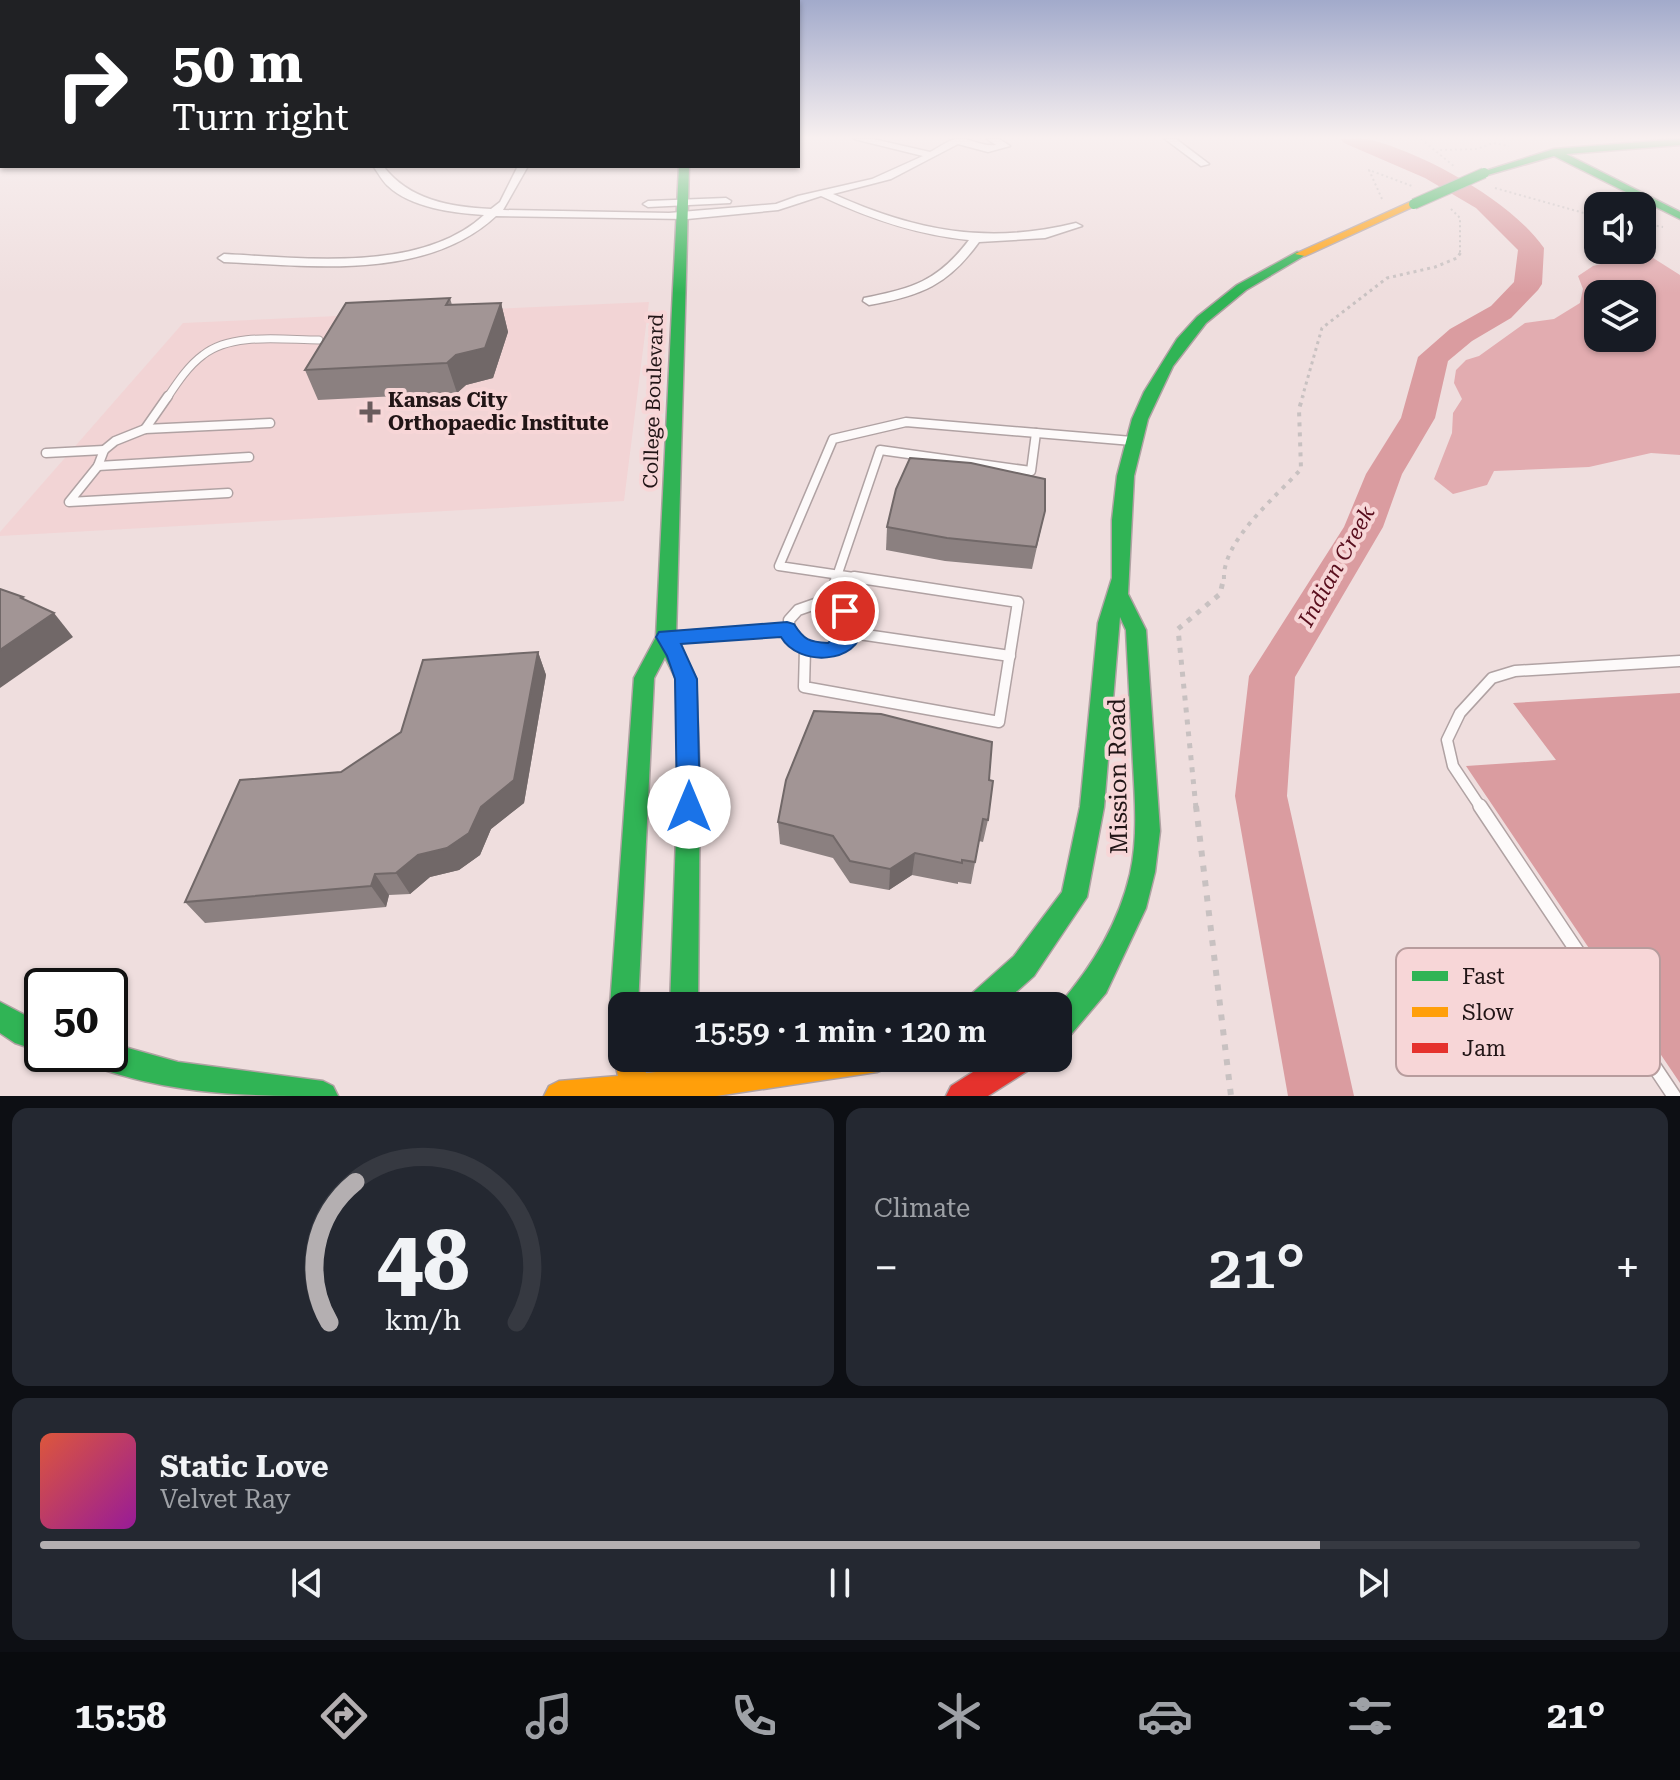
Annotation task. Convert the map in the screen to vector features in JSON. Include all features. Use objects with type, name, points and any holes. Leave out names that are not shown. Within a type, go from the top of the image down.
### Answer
[{"type":"main road","name":"College Boulevard","points":[[625,992],[644,678],[666,637],[683,190]]},
{"type":"main road","name":"Mission Road","points":[[1072,1011],[1096,983],[1116,947],[1133,908],[1143,872],[1148,831],[1136,630],[1121,598],[1122,496],[1132,441],[1153,383],[1180,341],[1217,305],[1273,266],[1416,197],[1445,190]]},
{"type":"main road","points":[[1619,190],[1674,222]]},
{"type":"main road","name":"Mission Road","points":[[995,992],[1024,966],[1074,897],[1092,807],[1108,623],[1121,598]]},
{"type":"main road","name":"College Boulevard","points":[[666,637],[686,679],[689,780],[684,992]]},
{"type":"main road","points":[[0,1016],[24,1032]]},
{"type":"main road","points":[[128,1063],[178,1077],[323,1096]]},
{"type":"main road","points":[[631,1072],[636,1092]]},
{"type":"main road","points":[[662,1092],[671,1072]]},
{"type":"main road","points":[[559,1096],[662,1092],[786,1072]]},
{"type":"main road","points":[[961,1096],[1000,1072]]},
{"type":"street","points":[[402,190],[440,206],[498,214],[600,212],[630,217],[682,209],[778,207],[793,200],[838,190]]},
{"type":"street","points":[[224,258],[311,261],[395,256],[461,239],[498,214],[510,190]]},
{"type":"street","points":[[824,194],[876,217],[911,227],[977,237],[1024,239],[1047,236],[1076,226]]},
{"type":"street","points":[[869,301],[911,294],[927,287],[962,260],[977,237]]},
{"type":"lane","points":[[145,429],[189,371],[211,349],[227,344],[319,340]]},
{"type":"lane","points":[[805,649],[804,687],[999,722],[1018,602],[779,566],[833,439],[906,422],[1132,441]]},
{"type":"lane","points":[[228,493],[69,502],[98,466],[104,450],[115,441],[145,429],[270,423]]},
{"type":"lane","points":[[866,433],[880,450],[1031,471],[1036,433]]},
{"type":"lane","points":[[46,453],[104,450]]},
{"type":"lane","points":[[828,604],[880,450]]},
{"type":"lane","points":[[98,466],[249,457]]},
{"type":"lane","points":[[808,604],[828,604],[845,611],[853,625],[852,633],[839,647],[817,651],[796,644],[787,629],[788,621],[799,608],[808,604]]},
{"type":"lane","points":[[666,637],[787,629]]},
{"type":"lane","points":[[852,633],[1010,656]]},
{"type":"lane","points":[[1575,948],[1453,766],[1447,740],[1460,713],[1492,678],[1515,671],[1680,661]]},
{"type":"lane","points":[[1660,1075],[1674,1096]]},
{"type":"path","points":[[1377,190],[1380,198],[1387,201]]},
{"type":"path","points":[[1404,190],[1416,197]]},
{"type":"path","points":[[1518,190],[1584,212]]},
{"type":"path","points":[[1231,1096],[1190,761],[1178,629],[1220,594],[1224,584],[1223,564],[1234,543],[1301,469],[1299,409],[1322,328],[1387,278],[1449,263],[1461,252],[1460,218],[1442,204]]},
{"type":"shaded area","points":[[1656,260],[1680,275],[1680,455],[1651,453],[1589,467],[1494,471],[1487,485],[1453,494],[1434,479],[1452,433],[1453,413],[1462,399],[1454,383],[1456,370],[1466,360],[1479,356],[1525,323],[1554,319],[1580,303],[1583,289],[1578,276],[1601,264],[1656,264]]},
{"type":"shaded area","name":"Kansas City Orthopaedic Institute","points":[[649,302],[624,501],[0,536],[0,532],[183,323]]},
{"type":"shaded area","points":[[1680,693],[1680,1083],[1660,1053],[1660,948],[1589,948],[1466,766],[1556,760],[1513,703]]},
{"type":"building","points":[[450,298],[446,305],[501,303],[485,348],[456,355],[447,363],[305,370],[346,303]]},
{"type":"building","points":[[910,458],[971,463],[1045,479],[1045,511],[1036,547],[947,538],[887,527],[896,489]]},
{"type":"building","points":[[0,589],[54,613],[0,650]]},
{"type":"building","points":[[538,652],[514,780],[481,807],[469,833],[447,848],[418,855],[396,873],[375,874],[371,886],[185,902],[240,780],[341,772],[401,732],[423,660]]},
{"type":"building","points":[[814,711],[881,714],[992,742],[989,780],[993,781],[988,820],[983,819],[975,862],[962,860],[962,863],[915,853],[890,869],[850,861],[833,836],[778,822],[786,780]]},
{"type":"waterway","name":"Indian Creek","points":[[1321,1096],[1261,796],[1272,676],[1363,527],[1384,474],[1418,418],[1433,357],[1461,335],[1501,312],[1528,284],[1531,248],[1484,203],[1462,190]]},
{"type":"traffic: fast","points":[[625,992],[644,678],[666,637],[683,190]]},
{"type":"traffic: fast","points":[[1414,204],[1445,190]]},
{"type":"traffic: fast","points":[[1629,190],[1680,216]]},
{"type":"traffic: fast","points":[[995,992],[1024,966],[1074,897],[1092,807],[1108,623],[1121,578],[1125,476],[1140,419],[1166,366],[1201,320],[1242,288],[1301,254]]},
{"type":"traffic: fast","points":[[1072,1011],[1096,983],[1133,908],[1143,872],[1148,831],[1136,630],[1121,598]]},
{"type":"traffic: fast","points":[[666,637],[686,679],[689,780],[684,992]]},
{"type":"traffic: fast","points":[[0,1016],[24,1032]]},
{"type":"traffic: fast","points":[[128,1063],[178,1077],[323,1096]]},
{"type":"traffic: slow","points":[[1301,254],[1414,204]]},
{"type":"traffic: slow","points":[[631,1072],[637,1096]]},
{"type":"traffic: slow","points":[[660,1096],[671,1072]]},
{"type":"traffic: slow","points":[[559,1096],[786,1072]]},
{"type":"traffic: jam","points":[[961,1096],[1000,1072]]},
{"type":"place","name":"Kansas City Orthopaedic Institute","points":[[370,412]]},
{"type":"route","points":[[689,807],[686,679],[666,637],[787,629],[796,644],[805,649],[828,650],[839,647],[852,633],[853,625],[845,611]]}]
